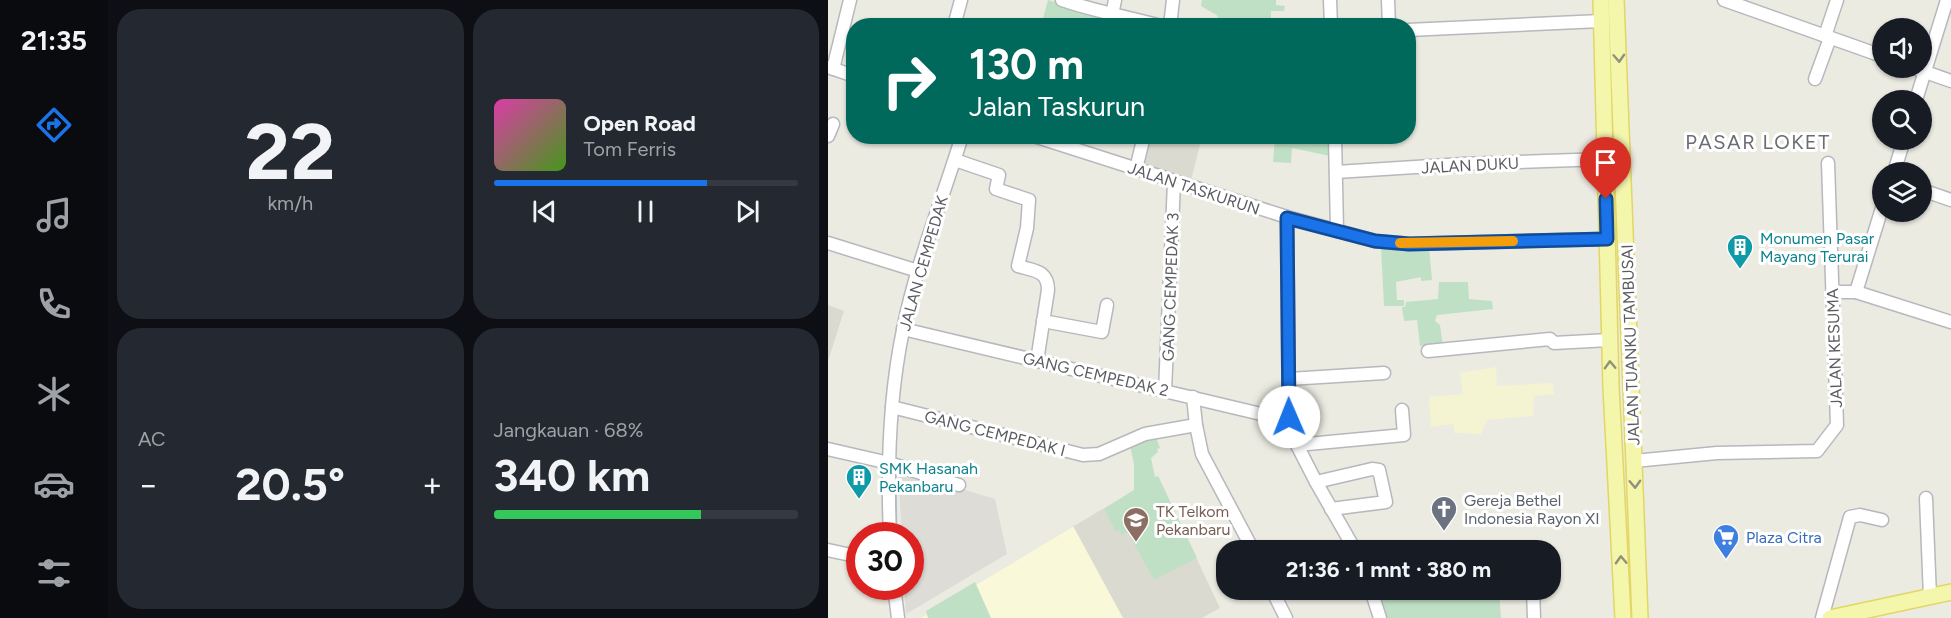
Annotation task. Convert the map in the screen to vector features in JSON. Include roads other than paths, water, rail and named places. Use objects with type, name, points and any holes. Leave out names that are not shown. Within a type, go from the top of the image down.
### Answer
[{"type":"main road","name":"JALAN TUANKU TAMBUSAI","points":[[1600,0],[1609,340],[1623,618]]},
{"type":"main road","name":"JALAN TUANKU TAMBUSAI","points":[[1616,0],[1640,618]]},
{"type":"main road","points":[[1830,618],[1951,592]]},
{"type":"street","points":[[846,73],[831,68],[850,0]]},
{"type":"street","points":[[956,18],[961,0]]},
{"type":"street","points":[[1062,0],[1132,18]]},
{"type":"street","points":[[1113,15],[1115,0]]},
{"type":"street","points":[[1171,18],[1173,0]]},
{"type":"street","points":[[1330,0],[1330,18]]},
{"type":"street","points":[[1388,0],[1389,18]]},
{"type":"street","points":[[1724,0],[1872,53]]},
{"type":"street","points":[[1815,78],[1837,0]]},
{"type":"street","points":[[1932,37],[1947,0]]},
{"type":"street","points":[[1416,30],[1601,21]]},
{"type":"street","points":[[1932,74],[1951,81]]},
{"type":"street","name":"JALAN CEMPEDAK","points":[[890,522],[889,463],[892,406],[903,329],[918,271],[960,144]]},
{"type":"street","name":"JALAN TASKURUN","points":[[1059,144],[1287,218],[1375,241],[1409,244],[1607,239]]},
{"type":"street","points":[[1136,169],[1142,144]]},
{"type":"street","points":[[1335,144],[1337,231]]},
{"type":"street","name":"JALAN DUKU","points":[[1336,172],[1463,164],[1605,159]]},
{"type":"street","points":[[955,160],[999,175],[996,189],[1029,200],[1027,228],[1018,266],[1046,277],[1048,290],[1037,361]]},
{"type":"street","name":"JALAN KESUMA","points":[[1634,461],[1717,453],[1816,451],[1837,425],[1828,163]]},
{"type":"street","name":"GANG CEMPEDAK 3","points":[[1165,391],[1174,182]]},
{"type":"street","points":[[1932,193],[1951,200]]},
{"type":"street","points":[[1287,218],[1289,417],[1297,446],[1349,540]]},
{"type":"street","points":[[1856,292],[1878,222]]},
{"type":"street","points":[[828,243],[918,271]]},
{"type":"street","points":[[1832,292],[1856,292],[1951,322]]},
{"type":"street","points":[[1043,321],[1102,332],[1107,305]]},
{"type":"street","name":"GANG CEMPEDAK 2","points":[[903,329],[1261,414],[1289,417]]},
{"type":"street","points":[[1428,351],[1550,339],[1554,343],[1609,340]]},
{"type":"street","points":[[1288,379],[1384,373]]},
{"type":"street","points":[[1193,397],[1202,454],[1248,540]]},
{"type":"street","name":"GANG CEMPEDAK I","points":[[892,406],[1083,455],[1100,454],[1145,434],[1196,425]]},
{"type":"street","points":[[1297,446],[1404,435],[1402,410]]},
{"type":"street","points":[[828,449],[889,463],[959,485]]},
{"type":"street","points":[[1316,482],[1377,468],[1379,470],[1386,502],[1331,509]]},
{"type":"street","points":[[1926,498],[1930,597]]},
{"type":"street","points":[[1822,618],[1850,517],[1860,515],[1882,520]]},
{"type":"street","points":[[828,550],[846,554]]},
{"type":"street","points":[[896,600],[898,618]]},
{"type":"street","points":[[1277,600],[1286,618]]},
{"type":"street","points":[[1374,600],[1380,618]]},
{"type":"street","points":[[1533,600],[1534,618]]},
{"type":"waterway","points":[[895,474],[896,522]]},
{"type":"place","name":"Monumen Pasar Mayang Terurai","points":[[1740,270]]},
{"type":"place","name":"SMK Hasanah Pekanbaru","points":[[859,500]]},
{"type":"place","name":"Gereja Bethel Indonesia Rayon XI","points":[[1444,532]]},
{"type":"place","name":"TK Telkom Pekanbaru","points":[[1136,543]]},
{"type":"place","name":"Plaza Citra","points":[[1726,560]]},
{"type":"district","name":"PASAR LOKET","points":[[1758,142]]}]
